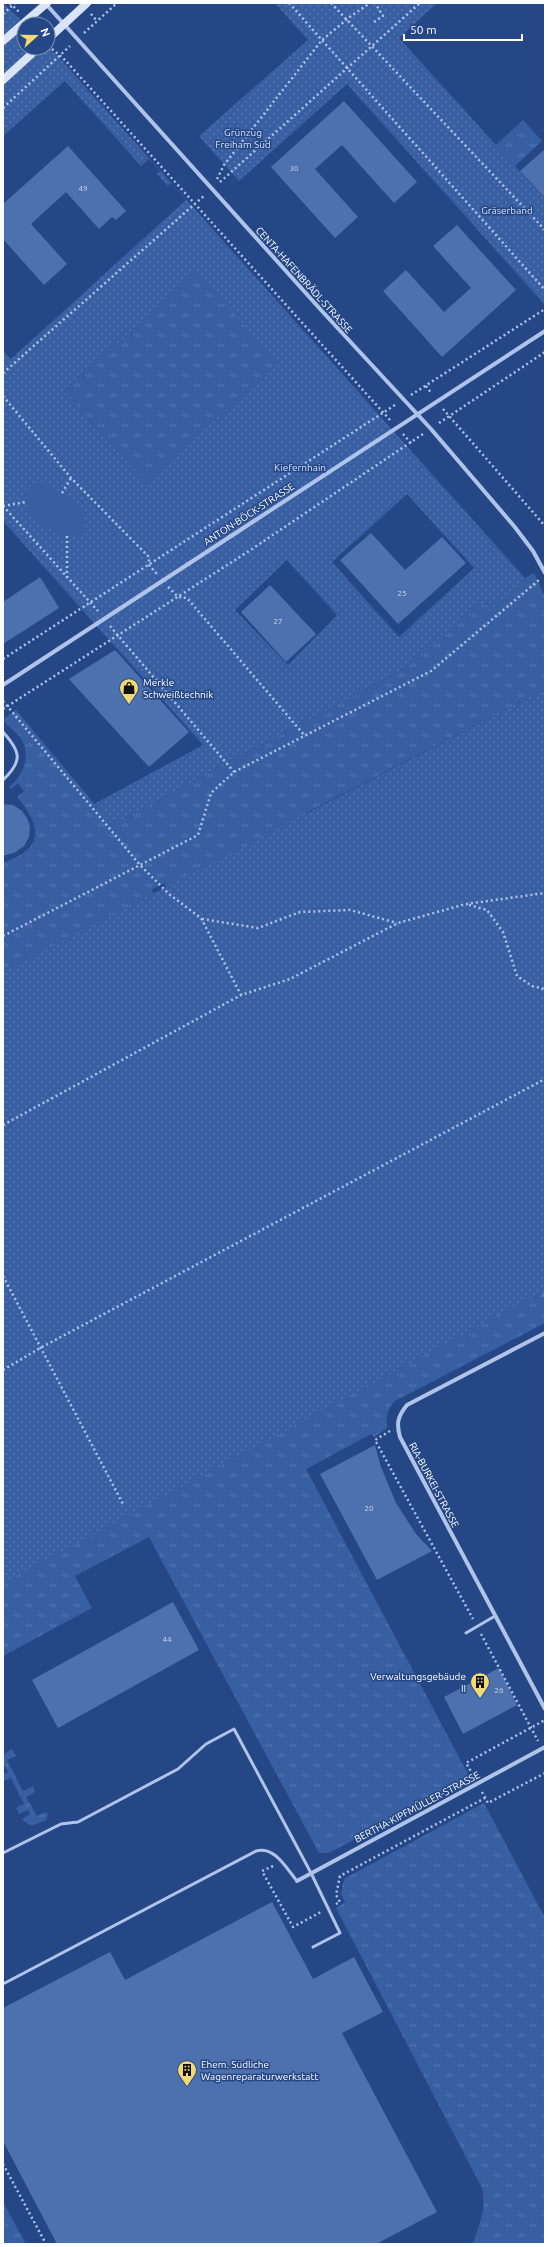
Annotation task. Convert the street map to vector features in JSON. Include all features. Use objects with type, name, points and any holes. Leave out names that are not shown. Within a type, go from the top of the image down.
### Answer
[{"type":"main road","points":[[3,41],[45,3]]},
{"type":"main road","points":[[56,32],[87,3]]},
{"type":"main road","points":[[3,80],[29,56]]},
{"type":"street","name":"CENTA-HAFENBRÄDL-STRASSE","points":[[45,3],[76,40],[431,429],[514,526],[533,551],[545,573]]},
{"type":"street","name":"ANTON-BÖCK-STRASSE","points":[[3,685],[103,618],[545,331]]},
{"type":"street","points":[[397,1426],[400,1414],[407,1405],[545,1333]]},
{"type":"street","name":"RIA-BURKEI-STRASSE","points":[[397,1426],[400,1437],[545,1709]]},
{"type":"street","name":"BERTHA-KIPFMÜLLER-STRASSE","points":[[297,1881],[544,1748]]},
{"type":"lane","points":[[3,732],[11,741],[16,752],[17,763],[14,770],[3,780]]},
{"type":"lane","points":[[466,1633],[495,1616]]},
{"type":"lane","points":[[3,1853],[61,1824],[78,1822],[138,1790],[178,1768],[206,1744],[234,1729],[311,1873],[340,1933],[313,1947]]},
{"type":"lane","points":[[3,1984],[256,1851],[269,1850],[297,1881]]},
{"type":"path","points":[[3,14],[11,4],[15,3]]},
{"type":"path","points":[[3,108],[118,3]]},
{"type":"path","points":[[290,3],[545,290]]},
{"type":"path","points":[[331,3],[545,230]]},
{"type":"path","points":[[212,190],[224,165],[322,40],[346,19],[370,3]]},
{"type":"path","points":[[374,22],[383,16],[375,3]]},
{"type":"path","points":[[3,373],[194,203],[212,190],[420,3]]},
{"type":"path","points":[[59,57],[65,60],[411,443]]},
{"type":"path","points":[[3,659],[383,412],[545,309]]},
{"type":"path","points":[[3,709],[118,634],[178,598],[545,352]]},
{"type":"path","points":[[3,396],[71,478],[149,557],[149,565],[178,598],[187,598],[305,736]]},
{"type":"path","points":[[449,416],[545,526]]},
{"type":"path","points":[[62,493],[71,478]]},
{"type":"path","points":[[3,506],[26,502]]},
{"type":"path","points":[[3,506],[118,634],[234,772]]},
{"type":"path","points":[[67,536],[67,577]]},
{"type":"path","points":[[3,936],[198,835],[211,793],[234,772],[431,671],[541,579]]},
{"type":"path","points":[[3,701],[9,706],[140,865],[168,894],[201,918],[258,928],[300,912],[350,910],[398,924]]},
{"type":"path","points":[[3,1124],[241,994],[290,979],[398,924],[466,904],[545,893]]},
{"type":"path","points":[[466,904],[487,910],[503,932],[517,976],[532,986],[545,990]]},
{"type":"path","points":[[201,918],[241,994]]},
{"type":"path","points":[[3,1370],[42,1347],[545,1078]]},
{"type":"path","points":[[3,1276],[42,1347],[123,1504]]},
{"type":"path","points":[[397,1426],[375,1440],[531,1728],[544,1748]]},
{"type":"path","points":[[545,1720],[466,1763],[488,1803],[545,1773]]},
{"type":"path","points":[[280,1861],[262,1871],[293,1927],[340,1902],[336,1895],[340,1876],[485,1798]]},
{"type":"path","points":[[3,2164],[46,2244]]},
{"type":"green space","name":"Kiefernhain","points":[[3,3],[17,16],[16,56],[56,55],[63,62],[525,578],[489,611],[479,601],[407,667],[112,825],[94,804],[203,745],[3,521],[3,351],[11,359],[186,200],[171,183],[168,186],[157,174],[160,171],[149,159],[141,166],[65,81],[3,136]],"holes":[[[196,272],[278,363],[146,483],[64,391]],[[407,494],[474,568],[399,637],[332,562]],[[287,560],[337,615],[288,665],[235,610]]]},
{"type":"green space","name":"Gräserband","points":[[275,3],[437,3],[399,38],[545,199],[545,305],[347,84],[239,181],[199,136],[308,40]]},
{"type":"green space","points":[[523,120],[542,141],[515,166],[496,145]]},
{"type":"green space","points":[[196,271],[279,363],[146,483],[64,391]]},
{"type":"green space","points":[[43,482],[68,498],[81,512],[85,524],[82,532],[73,536],[60,534],[46,527],[31,512],[25,500],[26,490],[28,487]]},
{"type":"green space","points":[[534,573],[545,597],[545,689],[306,813],[545,831],[545,1290],[536,1295],[545,1310],[545,1323],[395,1401],[390,1407],[388,1413],[387,1428],[374,1437],[371,1434],[306,1469],[470,1778],[329,1853],[319,1853],[149,1537],[75,1576],[92,1608],[3,1656],[3,863],[26,851],[35,836],[35,827],[25,808],[17,797],[24,791],[18,783],[11,789],[9,787],[19,777],[25,764],[26,757],[24,743],[3,719],[16,710],[112,825],[407,667],[479,600],[489,611],[525,578]],"holes":[[[164,883],[171,897],[162,900],[151,890]]]},
{"type":"green space","points":[[545,689],[545,1290],[3,1583],[3,972]]},
{"type":"green space","points":[[545,1290],[545,1310],[536,1295]]},
{"type":"green space","points":[[12,1749],[16,1756],[7,1760],[23,1791],[33,1786],[35,1792],[26,1797],[37,1816],[46,1812],[48,1815],[46,1820],[33,1825],[28,1824],[22,1819],[30,1814],[28,1810],[19,1814],[16,1808],[24,1804],[11,1778],[3,1781],[3,1775],[8,1772],[3,1763],[3,1753],[4,1754]]},
{"type":"green space","points":[[484,1803],[545,1918],[545,2244],[473,2244],[480,2223],[484,2201],[481,2186],[336,1908],[345,1902],[341,1894],[344,1879]]},
{"type":"green space","points":[[3,2202],[26,2244],[3,2244]]},
{"type":"building","points":[[344,101],[417,182],[394,203],[342,145],[315,169],[358,217],[335,238],[271,167]]},
{"type":"building","points":[[68,146],[126,211],[116,220],[112,217],[99,229],[66,192],[31,224],[67,264],[44,285],[3,239],[3,204]]},
{"type":"building","points":[[545,149],[545,198],[520,171]]},
{"type":"building","points":[[457,225],[516,290],[442,357],[383,291],[406,270],[444,312],[471,288],[433,246]]},
{"type":"building","points":[[371,533],[405,570],[442,537],[466,563],[398,624],[340,560]]},
{"type":"building","points":[[40,577],[59,608],[3,644],[3,602]]},
{"type":"building","points":[[270,585],[316,634],[286,662],[241,612]]},
{"type":"building","name":"Merkle Schweißtechnik","points":[[115,650],[189,732],[149,767],[69,679]]},
{"type":"building","points":[[3,804],[13,805],[21,810],[27,818],[30,827],[29,837],[24,846],[16,852],[3,856]]},
{"type":"building","points":[[375,1445],[381,1467],[396,1503],[416,1534],[432,1551],[377,1580],[320,1474]]},
{"type":"building","points":[[173,1602],[199,1650],[58,1728],[32,1680]]},
{"type":"building","name":"Verwaltungsgebäude II","points":[[499,1668],[517,1705],[463,1734],[444,1697]]},
{"type":"building","name":"Ehem. Südliche Wagenreparaturwerkstatt","points":[[272,1902],[313,1979],[354,1957],[383,2012],[342,2033],[437,2212],[376,2244],[57,2244],[3,2141],[3,2008],[110,1952],[125,1980]]},
{"type":"place","name":"Merkle Schweißtechnik","points":[[129,705]]},
{"type":"place","name":"Verwaltungsgebäude II","points":[[480,1699]]},
{"type":"place","name":"Ehem. Südliche Wagenreparaturwerkstatt","points":[[187,2087]]},
{"type":"park label","name":"Grünzug Freiham Süd","points":[[243,138]]}]
